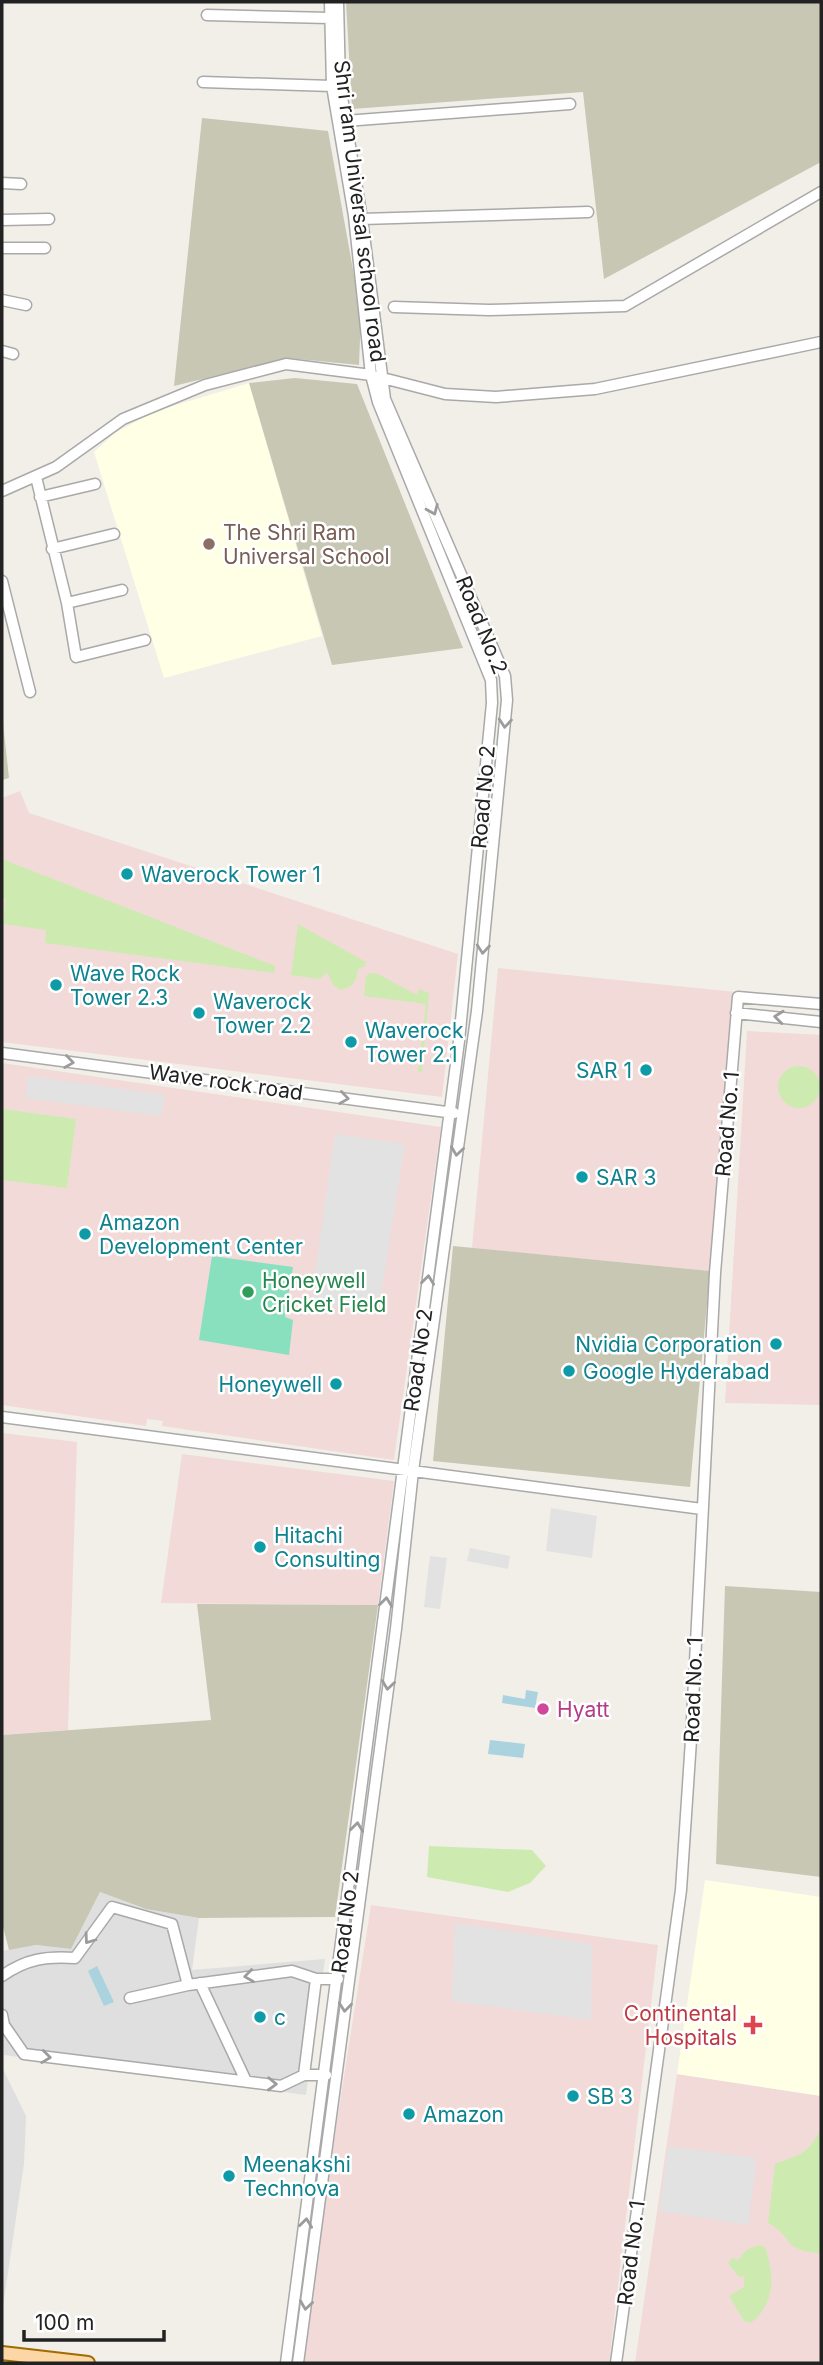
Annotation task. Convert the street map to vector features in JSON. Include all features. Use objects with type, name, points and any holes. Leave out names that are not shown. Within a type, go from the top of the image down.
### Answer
[{"type":"main road","points":[[2,2353],[88,2363]]},
{"type":"street","name":"Shri ram Universal school road","points":[[330,2],[332,86],[376,377]]},
{"type":"street","name":"Shri ram Universal school road","points":[[338,2],[340,86],[362,219],[376,377]]},
{"type":"street","points":[[206,15],[330,18]]},
{"type":"street","points":[[203,82],[332,86]]},
{"type":"street","points":[[345,121],[570,104]]},
{"type":"street","points":[[2,183],[21,184]]},
{"type":"street","points":[[394,307],[489,310],[625,306],[821,192]]},
{"type":"street","points":[[362,219],[588,212]]},
{"type":"street","points":[[2,220],[50,219]]},
{"type":"street","points":[[2,248],[46,248]]},
{"type":"street","points":[[2,300],[26,306]]},
{"type":"street","points":[[2,491],[56,467],[123,419],[205,385],[286,364],[376,377],[410,387],[458,395],[496,397],[595,389],[821,342]]},
{"type":"street","points":[[2,351],[13,354]]},
{"type":"street","name":"Road No.2","points":[[376,377],[505,676],[507,700],[477,1011]]},
{"type":"street","name":"Road No 2","points":[[298,2363],[396,1629],[408,1470],[467,976],[492,703],[491,680],[378,402],[376,377]]},
{"type":"street","points":[[36,477],[52,549],[68,603],[76,657],[145,640]]},
{"type":"street","points":[[40,497],[95,484]]},
{"type":"street","points":[[52,549],[114,534]]},
{"type":"street","points":[[2,581],[30,692]]},
{"type":"street","points":[[68,603],[122,590]]},
{"type":"street","name":"Road No. 1","points":[[616,2363],[681,1890],[715,1273],[738,997],[821,1004]]},
{"type":"street","name":"Road No 2","points":[[286,2363],[408,1470],[477,1011]]},
{"type":"street","points":[[736,1013],[821,1022]]},
{"type":"street","name":"Wave rock road","points":[[2,1053],[462,1114]]},
{"type":"street","points":[[2,1417],[702,1509]]},
{"type":"street","points":[[2,1976],[22,1962],[50,1956],[75,1958],[112,1907],[172,1924],[188,1985]]},
{"type":"street","points":[[130,1998],[200,1983],[292,1971],[316,1979],[338,1979]]},
{"type":"street","points":[[304,2076],[316,1979]]},
{"type":"street","points":[[200,1983],[246,2081]]},
{"type":"street","points":[[2,2015],[5,2025],[24,2054],[281,2086],[304,2076],[326,2075]]},
{"type":"shaded area","points":[[346,2],[821,2],[821,162],[604,279],[583,92],[352,109]]},
{"type":"shaded area","points":[[202,118],[328,131],[361,314],[359,365],[287,358],[174,386]]},
{"type":"shaded area","points":[[295,378],[357,384],[463,648],[332,665],[249,383]]},
{"type":"shaded area","name":"The Shri Ram Universal School","points":[[249,383],[322,636],[164,678],[94,452],[115,433],[153,412]]},
{"type":"shaded area","points":[[2,714],[9,778],[2,780]]},
{"type":"shaded area","points":[[20,791],[29,813],[458,954],[442,1097],[2,1042],[2,798]]},
{"type":"shaded area","points":[[498,968],[736,992],[710,1271],[472,1248]]},
{"type":"shaded area","points":[[747,1031],[821,1035],[821,1405],[725,1403]]},
{"type":"shaded area","points":[[2,1063],[441,1127],[394,1460],[162,1426],[163,1421],[147,1419],[146,1426],[2,1405]]},
{"type":"shaded area","points":[[28,1076],[165,1095],[161,1116],[26,1098]]},
{"type":"shaded area","points":[[335,1134],[405,1144],[378,1313],[311,1303]]},
{"type":"shaded area","name":"Google Hyderabad","points":[[453,1246],[710,1271],[690,1487],[433,1461]]},
{"type":"shaded area","points":[[2,1433],[77,1442],[68,1730],[2,1735]]},
{"type":"shaded area","points":[[182,1454],[394,1481],[378,1605],[161,1603]]},
{"type":"shaded area","points":[[551,1508],[597,1516],[592,1558],[546,1551]]},
{"type":"shaded area","points":[[470,1548],[510,1556],[508,1569],[467,1561]]},
{"type":"shaded area","points":[[430,1556],[447,1558],[440,1609],[424,1607]]},
{"type":"shaded area","points":[[725,1586],[821,1592],[821,1877],[716,1864]]},
{"type":"shaded area","points":[[197,1604],[378,1605],[335,1917],[199,1918],[146,1909],[100,1892],[71,1949],[36,1945],[9,1950],[2,1923],[2,1735],[211,1720]]},
{"type":"shaded area","name":"Continental Hospitals","points":[[705,1880],[821,1897],[821,2096],[677,2074]]},
{"type":"shaded area","points":[[100,1892],[146,1909],[199,1918],[192,1970],[325,1959],[306,2095],[4,2055],[2,1951],[36,1945],[71,1949]]},
{"type":"shaded area","points":[[371,1905],[658,1945],[609,2363],[304,2363],[319,2235]]},
{"type":"shaded area","points":[[455,1923],[592,1944],[591,2020],[452,2001]]},
{"type":"shaded area","points":[[2,2067],[26,2116],[24,2164],[2,2313]]},
{"type":"shaded area","points":[[677,2074],[821,2096],[821,2363],[635,2363]]},
{"type":"shaded area","points":[[668,2147],[754,2157],[756,2165],[748,2225],[659,2211]]},
{"type":"green space","points":[[2,859],[275,966],[274,973],[45,943],[46,930],[3,924],[6,899],[2,898]]},
{"type":"green space","points":[[298,924],[366,962],[365,966],[358,969],[351,985],[340,990],[333,985],[327,972],[320,979],[291,975]]},
{"type":"green space","points":[[370,973],[378,974],[417,995],[419,989],[429,993],[422,1072],[418,1072],[426,1004],[364,996],[366,976]]},
{"type":"green space","points":[[799,1066],[814,1072],[820,1087],[814,1102],[799,1108],[784,1102],[778,1087],[784,1072]]},
{"type":"green space","points":[[2,1109],[76,1119],[67,1188],[2,1180]]},
{"type":"green space","name":"Honeywell Cricket Field","points":[[212,1256],[293,1267],[285,1317],[293,1320],[289,1355],[199,1340]]},
{"type":"green space","points":[[429,1846],[532,1850],[546,1866],[530,1883],[508,1892],[427,1877]]},
{"type":"green space","points":[[821,2129],[821,2253],[793,2246],[782,2233],[768,2223],[775,2164],[803,2153]]},
{"type":"green space","points":[[759,2245],[765,2247],[771,2288],[765,2307],[751,2323],[744,2321],[729,2296],[744,2287],[744,2276],[739,2277],[728,2263],[732,2258],[738,2260],[746,2250]]},
{"type":"water","points":[[526,1690],[538,1692],[535,1708],[502,1703],[503,1695],[525,1699]]},
{"type":"water","points":[[490,1740],[525,1744],[523,1758],[488,1754]]},
{"type":"water","points":[[97,1966],[114,2002],[104,2006],[88,1971]]},
{"type":"place","name":"The Shri Ram Universal School","points":[[209,544]]},
{"type":"place","name":"Waverock Tower 1","points":[[127,874]]},
{"type":"place","name":"Wave Rock Tower 2.3","points":[[56,985]]},
{"type":"place","name":"Waverock Tower 2.2","points":[[199,1013]]},
{"type":"place","name":"Waverock Tower 2.1","points":[[351,1042]]},
{"type":"place","name":"SAR 1","points":[[646,1070]]},
{"type":"place","name":"SAR 3","points":[[582,1177]]},
{"type":"place","name":"Amazon Development Center","points":[[85,1234]]},
{"type":"place","name":"Honeywell Cricket Field","points":[[248,1292]]},
{"type":"place","name":"Nvidia Corporation","points":[[776,1344]]},
{"type":"place","name":"Google Hyderabad","points":[[569,1371]]},
{"type":"place","name":"Honeywell","points":[[336,1384]]},
{"type":"place","name":"Hitachi Consulting","points":[[260,1547]]},
{"type":"place","name":"Hyatt","points":[[543,1709]]},
{"type":"place","name":"c","points":[[260,2017]]},
{"type":"place","name":"Continental Hospitals","points":[[753,2025]]},
{"type":"place","name":"SB 3","points":[[573,2096]]},
{"type":"place","name":"Amazon","points":[[409,2114]]},
{"type":"place","name":"Meenakshi Technova","points":[[229,2176]]}]
